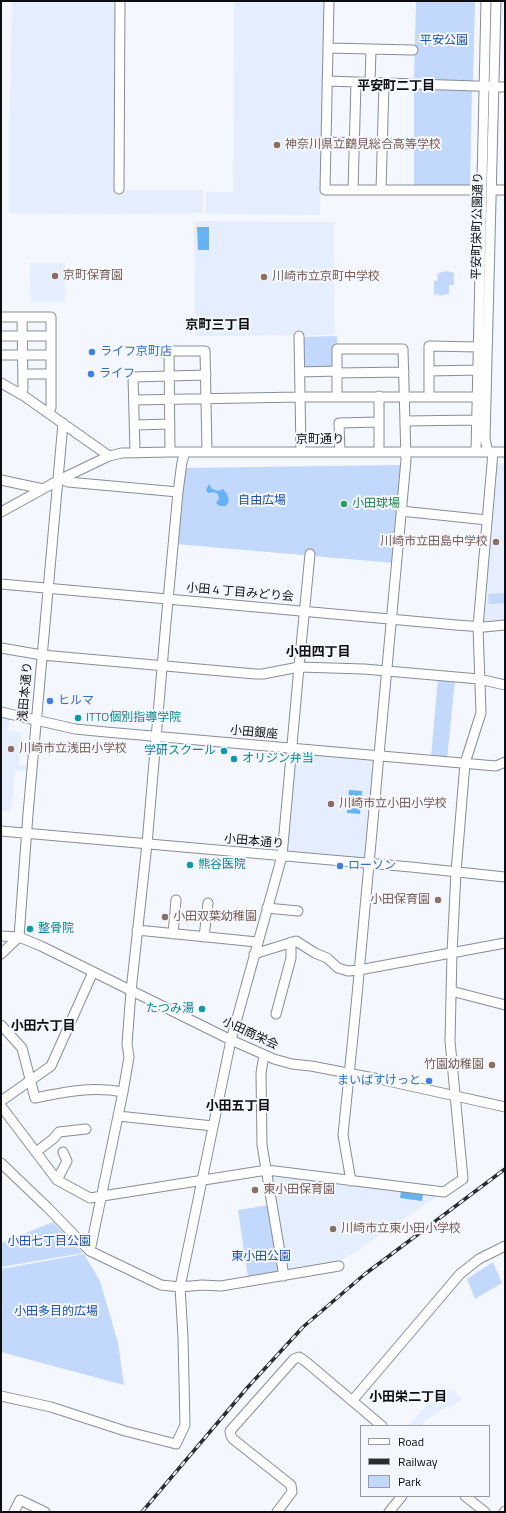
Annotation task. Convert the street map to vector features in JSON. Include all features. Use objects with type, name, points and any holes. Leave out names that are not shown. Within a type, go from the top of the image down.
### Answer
[{"type":"street","points":[[119,188],[120,1]]},
{"type":"street","points":[[329,1],[325,190],[481,190]]},
{"type":"street","name":"平安町栄町公園通り","points":[[476,452],[486,1]]},
{"type":"street","name":"平安町栄町公園通り","points":[[351,1181],[444,1192],[463,1179],[450,1040],[452,953],[456,872],[465,763],[481,713],[478,627],[487,520],[490,452],[485,439],[496,1]]},
{"type":"street","points":[[328,48],[413,50]]},
{"type":"street","points":[[370,82],[371,50]]},
{"type":"street","points":[[327,81],[483,85],[505,87]]},
{"type":"street","points":[[353,190],[356,82]]},
{"type":"street","points":[[382,190],[384,83]]},
{"type":"street","points":[[326,142],[411,144]]},
{"type":"street","points":[[491,190],[505,190]]},
{"type":"street","points":[[1,317],[51,317],[52,408],[48,413]]},
{"type":"street","points":[[20,394],[23,389],[22,317]]},
{"type":"street","points":[[1,336],[51,336]]},
{"type":"street","points":[[299,336],[301,452]]},
{"type":"street","points":[[429,396],[429,346],[478,347]]},
{"type":"street","points":[[1,1106],[57,1180],[90,1198],[267,1170],[351,1181],[343,1135],[370,863],[378,755],[406,452],[403,349],[337,349],[337,396]]},
{"type":"street","points":[[170,452],[169,351],[205,351],[207,452]]},
{"type":"street","points":[[1,355],[51,355]]},
{"type":"street","points":[[429,371],[478,370]]},
{"type":"street","points":[[300,372],[404,372]]},
{"type":"street","points":[[23,374],[51,374]]},
{"type":"street","points":[[135,452],[133,377],[206,375]]},
{"type":"street","points":[[1,383],[63,423],[109,456]]},
{"type":"street","points":[[134,400],[337,396],[478,397]]},
{"type":"street","points":[[379,396],[379,452]]},
{"type":"street","points":[[405,421],[477,420]]},
{"type":"street","points":[[340,452],[339,423],[379,422]]},
{"type":"street","name":"浅田本通り","points":[[19,937],[47,588],[59,480],[63,423]]},
{"type":"street","points":[[135,425],[170,424]]},
{"type":"street","points":[[90,1251],[129,1057],[127,1044],[131,990],[147,844],[178,492],[182,462],[185,452]]},
{"type":"street","name":"京町通り","points":[[1,512],[59,480],[109,456],[122,453],[505,452]]},
{"type":"street","points":[[1,480],[43,489]]},
{"type":"street","points":[[59,480],[178,492]]},
{"type":"street","points":[[1,504],[11,506]]},
{"type":"street","points":[[401,511],[487,520]]},
{"type":"street","points":[[1,1396],[51,1408],[125,1431],[176,1444],[184,1425],[183,1345],[180,1287],[231,1040],[282,856],[298,667],[310,554]]},
{"type":"street","name":"小田 4 丁目みどり会","points":[[1,584],[391,620],[478,627],[505,625]]},
{"type":"street","points":[[1,648],[42,655],[263,674],[298,667],[386,671],[479,679],[505,685]]},
{"type":"street","name":"小田銀座","points":[[1,712],[75,729],[496,766],[505,762]]},
{"type":"street","name":"小田本通り","points":[[1,831],[370,863],[505,877]]},
{"type":"street","points":[[173,934],[176,900]]},
{"type":"street","points":[[204,937],[208,903]]},
{"type":"street","points":[[267,908],[298,911]]},
{"type":"street","points":[[138,930],[257,942]]},
{"type":"street","name":"小田商栄会","points":[[1,936],[19,937],[41,946],[231,1040],[274,1059],[292,1064],[350,1073],[505,1107]]},
{"type":"street","points":[[1,954],[19,937]]},
{"type":"street","points":[[254,954],[296,940],[327,958],[338,968],[348,971],[505,943]]},
{"type":"street","points":[[276,1014],[291,958],[291,942]]},
{"type":"street","points":[[1,1101],[51,1066],[92,972]]},
{"type":"street","points":[[451,991],[505,1005]]},
{"type":"street","points":[[1,1025],[22,1048],[34,1098],[81,1089],[113,1090],[123,1092]]},
{"type":"street","points":[[264,1055],[261,1074],[262,1140],[284,1276]]},
{"type":"street","points":[[118,1116],[213,1126]]},
{"type":"street","points":[[36,1152],[53,1139],[59,1132],[86,1129]]},
{"type":"street","points":[[57,1180],[67,1160],[63,1152]]},
{"type":"street","points":[[1,1163],[90,1251],[161,1285],[180,1287],[202,1285],[221,1286],[339,1266]]},
{"type":"street","points":[[352,1401],[456,1278],[479,1259],[505,1246]]},
{"type":"street","points":[[277,1512],[290,1496],[292,1492],[291,1485],[233,1439],[230,1431],[296,1357],[304,1361],[381,1425]]},
{"type":"street","points":[[389,1512],[401,1497]]},
{"type":"street","points":[[466,1497],[485,1512]]},
{"type":"street","points":[[14,1512],[20,1500],[45,1512]]},
{"type":"shaded area","points":[[12,1],[117,1],[117,190],[203,190],[203,213],[9,213]]},
{"type":"shaded area","name":"神奈川県立鶴見総合高等学校","points":[[234,1],[326,1],[320,215],[206,214],[206,192],[233,192]]},
{"type":"shaded area","name":"川崎市立京町中学校","points":[[194,221],[334,222],[335,333],[333,335],[195,336]]},
{"type":"shaded area","points":[[30,263],[65,263],[65,302],[31,302]]},
{"type":"shaded area","name":"川崎市立田島中学校","points":[[505,463],[505,621],[482,623],[495,464]]},
{"type":"shaded area","name":"川崎市立浅田小学校","points":[[1,714],[10,717],[8,730],[22,733],[19,764],[28,765],[28,771],[15,770],[11,812],[1,811]]},
{"type":"shaded area","name":"川崎市立小田小学校","points":[[295,752],[375,759],[366,858],[288,851]]},
{"type":"shaded area","name":"川崎市立東小田小学校","points":[[270,1174],[441,1194],[335,1265],[286,1274]]},
{"type":"shaded area","points":[[452,1390],[462,1399],[449,1408],[448,1406],[426,1420],[421,1425],[409,1425],[427,1405],[440,1398],[446,1392]]},
{"type":"green space","name":"平安公園","points":[[416,1],[475,1],[473,82],[416,81],[414,79]]},
{"type":"green space","points":[[414,87],[472,88],[470,188],[414,188]]},
{"type":"green space","points":[[447,271],[454,273],[454,285],[449,285],[449,294],[439,296],[439,294],[434,295],[434,281],[437,281],[438,273]]},
{"type":"green space","points":[[337,336],[338,347],[335,369],[303,370],[303,337]]},
{"type":"green space","name":"自由広場","points":[[401,465],[403,467],[394,563],[176,544],[185,468]]},
{"type":"green space","points":[[505,593],[505,603],[489,604],[488,594]]},
{"type":"green space","points":[[438,678],[455,680],[447,759],[431,757]]},
{"type":"green space","name":"東小田公園","points":[[269,1205],[279,1266],[277,1273],[248,1278],[238,1210]]},
{"type":"green space","name":"小田七丁目公園","points":[[53,1222],[83,1253],[1,1267],[1,1243]]},
{"type":"green space","name":"小田多目的広場","points":[[84,1254],[100,1281],[118,1343],[124,1385],[1,1352],[1,1269]]},
{"type":"green space","points":[[493,1262],[502,1283],[475,1299],[467,1279]]},
{"type":"water","points":[[197,227],[209,227],[209,250],[198,250]]},
{"type":"water","points":[[209,484],[212,489],[218,491],[223,489],[227,494],[229,501],[226,506],[220,506],[216,503],[219,499],[218,494],[214,492],[208,493],[206,490]]},
{"type":"water","points":[[349,790],[362,791],[360,814],[347,813]]},
{"type":"water","points":[[401,1191],[423,1193],[422,1201],[400,1198]]},
{"type":"railway","points":[[142,1512],[247,1388],[303,1327],[365,1274],[505,1169]]},
{"type":"place","name":"神奈川県立鶴見総合高等学校","points":[[277,145]]},
{"type":"place","name":"京町保育園","points":[[55,276]]},
{"type":"place","name":"川崎市立京町中学校","points":[[264,277]]},
{"type":"place","name":"ライフ京町店","points":[[92,352]]},
{"type":"place","name":"ライフ","points":[[91,374]]},
{"type":"place","name":"小田球場","points":[[344,504]]},
{"type":"place","name":"川崎市立田島中学校","points":[[496,542]]},
{"type":"place","name":"ヒルマ","points":[[50,701]]},
{"type":"place","name":"ITTO個別指導学院","points":[[78,718]]},
{"type":"place","name":"川崎市立浅田小学校","points":[[11,749]]},
{"type":"place","name":"学研スクール","points":[[224,751]]},
{"type":"place","name":"オリジン弁当","points":[[234,759]]},
{"type":"place","name":"川崎市立小田小学校","points":[[331,804]]},
{"type":"place","name":"熊谷医院","points":[[190,865]]},
{"type":"place","name":"ローソン","points":[[340,866]]},
{"type":"place","name":"小田保育園","points":[[438,900]]},
{"type":"place","name":"小田双葉幼稚園","points":[[165,917]]},
{"type":"place","name":"整骨院","points":[[30,929]]},
{"type":"place","name":"たつみ湯","points":[[202,1009]]},
{"type":"place","name":"竹園幼稚園","points":[[492,1065]]},
{"type":"place","name":"まいばすけっと","points":[[429,1081]]},
{"type":"place","name":"東小田保育園","points":[[255,1190]]},
{"type":"place","name":"川崎市立東小田小学校","points":[[333,1229]]},
{"type":"district","name":"平安町二丁目","points":[[396,87]]},
{"type":"district","name":"京町三丁目","points":[[218,326]]},
{"type":"district","name":"小田四丁目","points":[[318,653]]},
{"type":"district","name":"小田六丁目","points":[[43,1027]]},
{"type":"district","name":"小田五丁目","points":[[238,1107]]},
{"type":"district","name":"小田栄二丁目","points":[[408,1398]]}]
